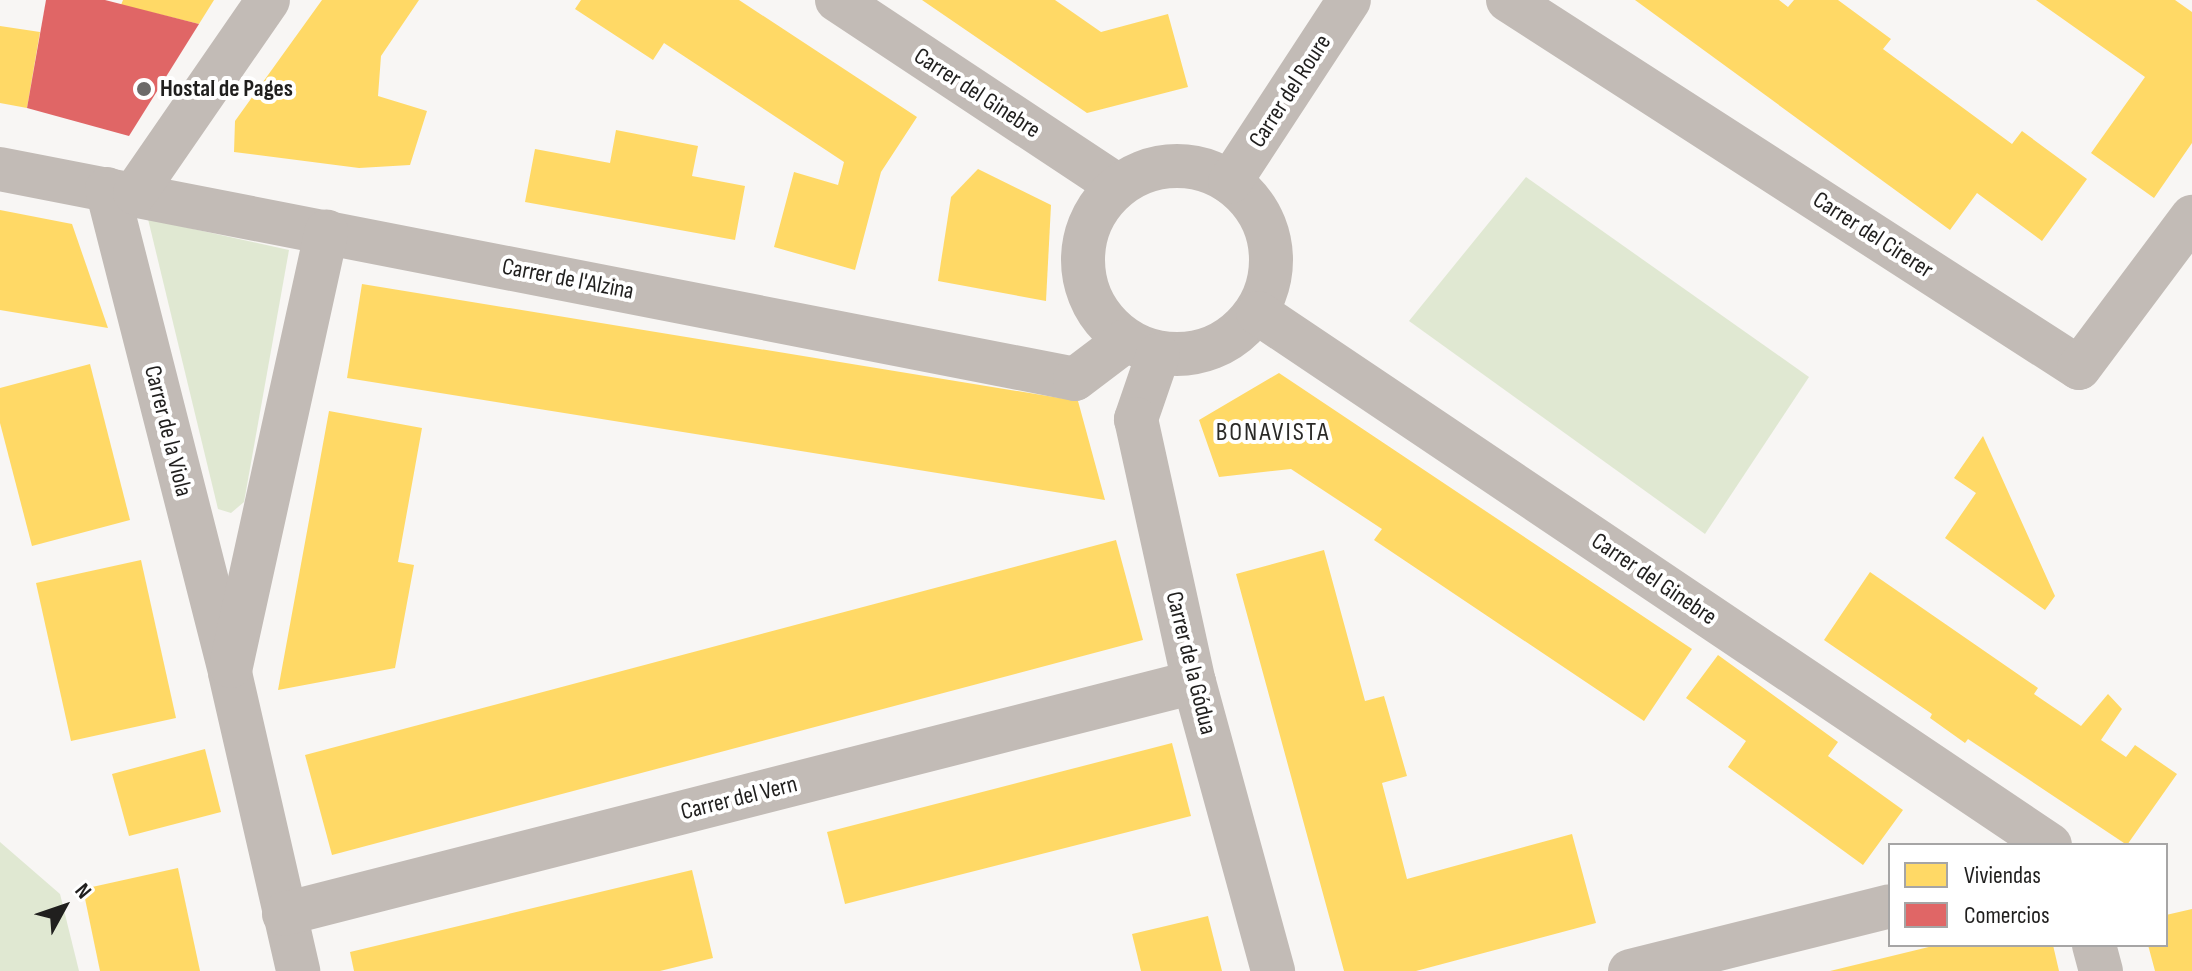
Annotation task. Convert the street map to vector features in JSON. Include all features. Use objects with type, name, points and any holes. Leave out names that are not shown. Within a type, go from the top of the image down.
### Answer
[{"type":"street","points":[[121,191],[268,0]]},
{"type":"street","name":"Carrer del Ginebre","points":[[837,0],[1117,185]]},
{"type":"street","name":"Carrer del Roure","points":[[1230,182],[1349,0]]},
{"type":"street","name":"Carrer del Cirerer","points":[[1508,0],[2079,368],[2192,217]]},
{"type":"street","points":[[1193,166],[1230,182],[1264,218],[1273,267],[1258,313],[1215,349],[1142,348],[1094,309],[1081,265],[1090,221],[1117,185],[1153,168],[1193,166]]},
{"type":"street","name":"Carrer de l'Alzina","points":[[0,169],[1075,379],[1142,348]]},
{"type":"street","name":"Carrer de la Viola","points":[[121,191],[298,971]]},
{"type":"street","name":"Carrer de la Viola","points":[[230,673],[327,231]]},
{"type":"street","name":"Carrer del Ginebre","points":[[1258,313],[2047,843]]},
{"type":"street","name":"Carrer de la Gódua","points":[[1142,348],[1136,419],[1194,682],[1273,971]]},
{"type":"street","name":"Carrer del Vern","points":[[284,914],[1194,682]]},
{"type":"street","points":[[1630,971],[1888,906]]},
{"type":"street","points":[[2095,947],[2101,971]]},
{"type":"green space","points":[[1526,177],[1809,377],[1705,534],[1409,321]]},
{"type":"green space","points":[[148,219],[289,250],[244,502],[231,513],[218,509]]},
{"type":"green space","points":[[0,842],[60,894],[79,971],[0,971]]},
{"type":"building: Viviendas","points":[[123,0],[214,0],[199,24],[121,5]]},
{"type":"building: Viviendas","points":[[322,0],[419,0],[381,56],[378,96],[427,111],[410,165],[359,168],[234,152],[235,121]]},
{"type":"building: Viviendas","points":[[581,0],[739,0],[917,117],[881,172],[855,270],[774,247],[794,172],[838,185],[844,162],[664,43],[653,60],[575,9]]},
{"type":"building: Viviendas","points":[[922,0],[1055,0],[1101,32],[1168,14],[1188,87],[1087,113]]},
{"type":"building: Viviendas","points":[[1635,0],[1779,0],[1788,7],[1794,0],[1838,0],[1891,39],[1883,49],[2012,144],[2022,131],[2087,179],[2042,241],[1977,193],[1950,230]]},
{"type":"building: Viviendas","points":[[2036,0],[2175,0],[2192,12],[2192,143],[2154,198],[2091,153],[2145,77]]},
{"type":"building: Viviendas","points":[[0,26],[40,32],[27,108],[0,103]]},
{"type":"building: Viviendas","points":[[616,130],[698,146],[692,176],[745,186],[735,240],[525,202],[535,149],[610,163]]},
{"type":"building: Viviendas","points":[[978,169],[1051,205],[1046,301],[938,281],[951,197]]},
{"type":"building: Viviendas","points":[[0,210],[72,224],[108,328],[0,310]]},
{"type":"building: Viviendas","points":[[362,284],[1078,401],[1105,500],[347,378]]},
{"type":"building: Viviendas","points":[[90,364],[130,520],[32,546],[0,423],[0,388]]},
{"type":"building: Viviendas","points":[[1279,373],[1692,649],[1644,721],[1374,540],[1382,529],[1291,469],[1219,477],[1199,420]]},
{"type":"building: Viviendas","points":[[329,411],[422,428],[398,562],[414,565],[395,668],[278,690]]},
{"type":"building: Viviendas","points":[[1983,436],[2055,596],[2045,610],[1945,538],[1976,493],[1954,478]]},
{"type":"building: Viviendas","points":[[1116,540],[1143,640],[332,855],[305,755]]},
{"type":"building: Viviendas","points":[[1324,550],[1365,701],[1384,696],[1407,776],[1382,783],[1407,879],[1572,834],[1596,923],[1416,971],[1344,971],[1236,574]]},
{"type":"building: Viviendas","points":[[141,560],[176,718],[71,741],[36,583]]},
{"type":"building: Viviendas","points":[[1870,572],[2038,688],[2034,694],[2081,726],[2108,694],[2122,709],[2101,740],[2126,757],[2135,745],[2177,774],[2128,843],[2124,843],[1968,739],[1965,743],[1930,718],[1932,714],[1824,640]]},
{"type":"building: Viviendas","points":[[1718,655],[1838,742],[1828,756],[1903,810],[1863,865],[1728,767],[1746,741],[1686,698]]},
{"type":"building: Viviendas","points":[[1172,743],[1191,816],[845,904],[827,832]]},
{"type":"building: Viviendas","points":[[205,749],[221,812],[129,836],[112,774]]},
{"type":"building: Viviendas","points":[[178,868],[200,971],[100,971],[83,889]]},
{"type":"building: Viviendas","points":[[692,870],[713,958],[660,971],[354,971],[350,952]]},
{"type":"building: Viviendas","points":[[2192,909],[2192,971],[2155,971],[2149,947],[2168,947],[2168,915]]},
{"type":"building: Viviendas","points":[[1208,916],[1222,971],[1141,971],[1132,934]]},
{"type":"building: Viviendas","points":[[1929,947],[2053,947],[2059,971],[1830,971]]},
{"type":"building: Comercios","points":[[46,0],[105,0],[199,24],[129,136],[27,108]]},
{"type":"place","name":"Hostal de Pages","points":[[144,89]]},
{"type":"district","name":"BONAVISTA","points":[[1273,433]]}]
